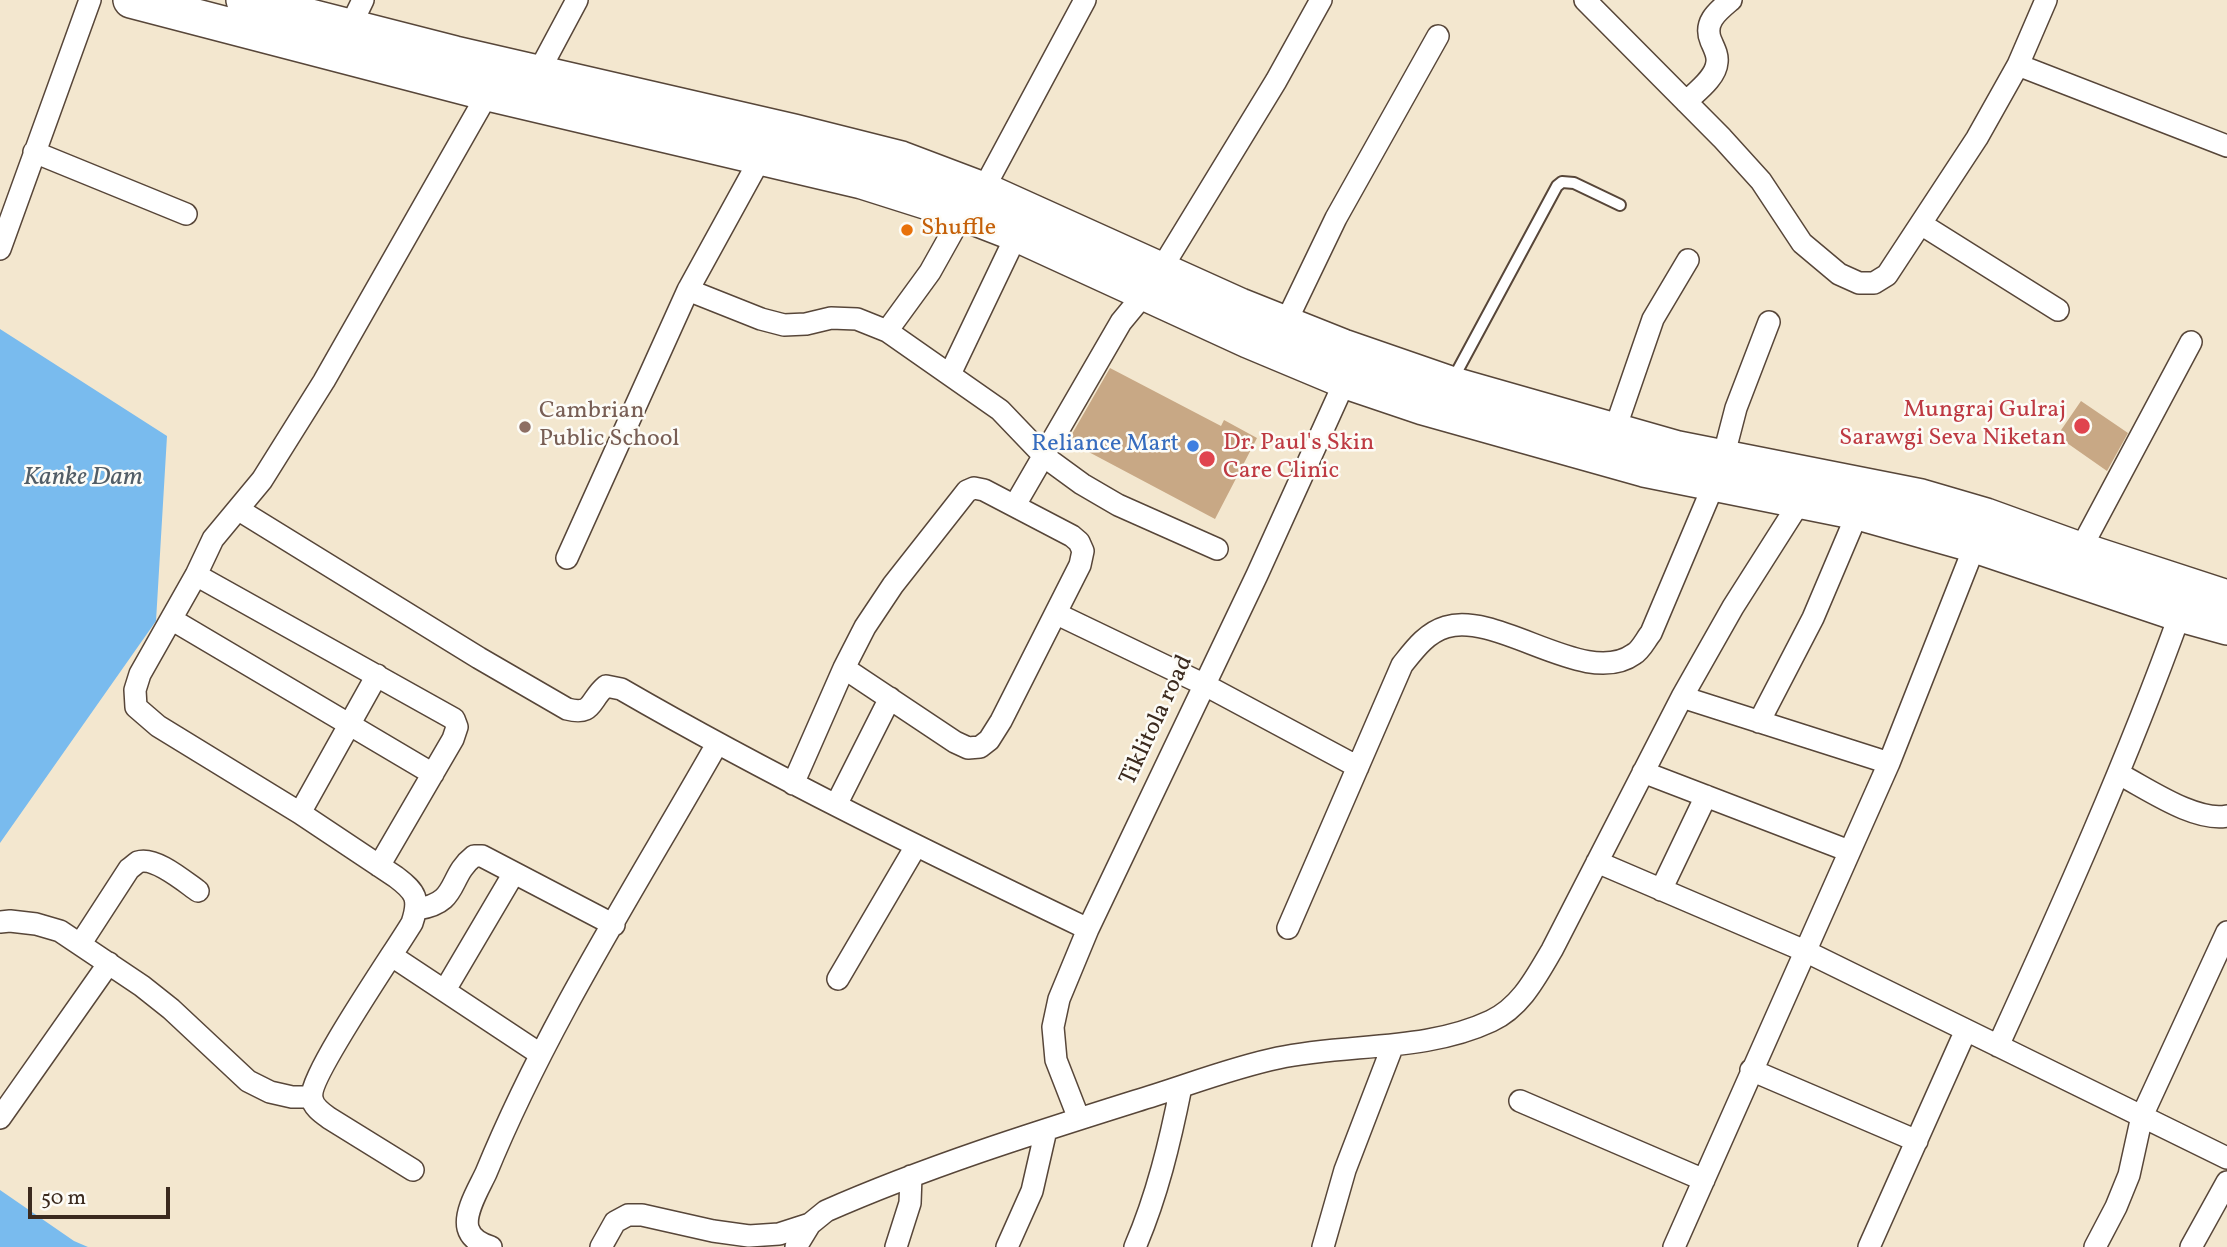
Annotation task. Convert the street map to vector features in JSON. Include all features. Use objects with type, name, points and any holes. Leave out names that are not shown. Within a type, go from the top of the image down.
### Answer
[{"type":"main road","points":[[131,0],[488,93],[760,159],[973,201],[1017,234],[1153,282],[1285,324],[1423,407],[1644,469],[1718,471],[1888,489],[2180,614],[2227,627]]},
{"type":"main road","points":[[244,0],[356,13],[538,73],[901,159],[973,201],[1153,282],[1236,335],[1351,366],[1450,384],[1614,432],[1801,500],[1858,512],[1981,530],[2080,550],[2227,598]]},
{"type":"street","points":[[0,249],[90,0]]},
{"type":"street","points":[[538,73],[577,0]]},
{"type":"street","points":[[887,331],[930,272],[973,201],[1085,0]]},
{"type":"street","points":[[1015,505],[1121,322],[1153,282],[1276,81],[1321,0]]},
{"type":"street","points":[[1585,0],[1761,181],[1802,243],[1839,274],[1859,283],[1874,283],[1887,275],[1978,138],[2018,65],[2046,0]]},
{"type":"street","points":[[1686,102],[1714,72],[1717,63],[1716,51],[1707,33],[1709,23],[1731,0]]},
{"type":"street","points":[[1285,324],[1348,196],[1438,36]]},
{"type":"street","points":[[2018,65],[2227,146]]},
{"type":"street","points":[[414,1170],[329,1118],[317,1109],[312,1097],[314,1082],[332,1049],[412,923],[417,909],[416,896],[408,886],[300,813],[158,726],[136,706],[135,690],[140,674],[196,575],[213,539],[225,522],[239,510],[270,468],[324,381],[488,93]]},
{"type":"street","points":[[34,152],[186,214]]},
{"type":"street","points":[[567,558],[688,290],[760,159]]},
{"type":"street","points":[[1921,224],[2058,310]]},
{"type":"street","points":[[950,374],[1017,234]]},
{"type":"street","points":[[1614,432],[1653,319],[1688,260]]},
{"type":"street","points":[[688,290],[761,319],[784,325],[806,324],[831,318],[856,319],[887,331],[1000,410],[1045,457],[1082,484],[1118,505],[1217,549]]},
{"type":"street","points":[[1288,928],[1402,665],[1424,638],[1447,626],[1475,625],[1587,662],[1614,662],[1635,654],[1651,633],[1718,471],[1736,408],[1769,322]]},
{"type":"street","points":[[2080,550],[2191,342]]},
{"type":"street","name":"Tiklitola road","points":[[1079,1119],[1056,1060],[1053,1027],[1059,999],[1088,929],[1205,685],[1351,366]]},
{"type":"street","points":[[793,784],[844,668],[865,627],[893,585],[967,491],[974,488],[984,490],[1079,542],[1083,551],[1080,565],[1057,614],[1001,721],[989,740],[980,747],[968,748],[955,742],[844,668]]},
{"type":"street","points":[[796,1247],[810,1224],[826,1211],[911,1176],[1046,1130],[1277,1058],[1315,1051],[1393,1045],[1464,1031],[1493,1020],[1516,1004],[1534,981],[1552,950],[1682,697],[1733,607],[1801,500]]},
{"type":"street","points":[[239,510],[567,709],[578,712],[586,710],[600,690],[613,686],[793,784],[1088,929]]},
{"type":"street","points":[[1759,722],[1813,618],[1858,512]]},
{"type":"street","points":[[1674,1247],[1889,763],[1981,530]]},
{"type":"street","points":[[196,575],[454,719],[457,727],[453,739],[379,866]]},
{"type":"street","points":[[1057,614],[1205,685],[1358,766]]},
{"type":"street","points":[[1998,1046],[2119,774],[2180,614]]},
{"type":"street","points":[[171,619],[433,774]]},
{"type":"street","points":[[300,813],[377,675]]},
{"type":"street","points":[[1682,697],[1889,763]]},
{"type":"street","points":[[835,805],[890,698]]},
{"type":"street","points":[[491,1247],[473,1239],[468,1227],[469,1214],[499,1142],[540,1054],[717,744]]},
{"type":"street","points":[[1643,772],[1849,851]]},
{"type":"street","points":[[2119,774],[2198,814],[2216,818],[2227,816]]},
{"type":"street","points":[[1661,890],[1706,796]]},
{"type":"street","points":[[838,979],[915,846]]},
{"type":"street","points":[[417,909],[440,903],[467,861],[474,856],[482,856],[614,925]]},
{"type":"street","points":[[81,943],[130,869],[138,862],[159,864],[198,891]]},
{"type":"street","points":[[1597,862],[1805,951],[2227,1158]]},
{"type":"street","points":[[444,990],[513,873]]},
{"type":"street","points":[[0,922],[10,920],[60,930],[171,1009],[248,1081],[270,1092],[292,1097],[312,1097]]},
{"type":"street","points":[[2095,1247],[2129,1175],[2142,1116],[2227,932]]},
{"type":"street","points":[[392,956],[540,1054]]},
{"type":"street","points":[[0,1118],[109,963]]},
{"type":"street","points":[[1869,1247],[1966,1030]]},
{"type":"street","points":[[1323,1247],[1345,1170],[1393,1045]]},
{"type":"street","points":[[1751,1070],[1917,1141]]},
{"type":"street","points":[[1135,1247],[1156,1193],[1181,1087]]},
{"type":"street","points":[[1520,1101],[1704,1180]]},
{"type":"street","points":[[1007,1247],[1032,1191],[1046,1130]]},
{"type":"street","points":[[895,1247],[910,1202],[911,1176]]},
{"type":"street","points":[[2191,1247],[2227,1182]]},
{"type":"street","points":[[601,1247],[615,1222],[628,1215],[642,1215],[749,1236],[779,1234],[810,1224]]},
{"type":"lane","points":[[1450,384],[1557,186],[1568,181],[1620,205]]},
{"type":"water","name":"Kanke Dam","points":[[0,329],[167,436],[156,621],[0,843]]},
{"type":"water","points":[[0,1190],[74,1241],[88,1247],[0,1247]]},
{"type":"building","points":[[1110,368],[1221,426],[1224,420],[1257,438],[1215,519],[1068,441]]},
{"type":"building","points":[[2081,401],[2128,433],[2107,471],[2057,436]]},
{"type":"place","name":"Shuffle","points":[[907,230]]},
{"type":"place","name":"Mungraj Gulraj Sarawgi Seva Niketan","points":[[2082,426]]},
{"type":"place","name":"Cambrian Public School","points":[[525,427]]},
{"type":"place","name":"Reliance Mart","points":[[1193,446]]},
{"type":"place","name":"Dr. Paul's Skin Care Clinic","points":[[1207,459]]}]
